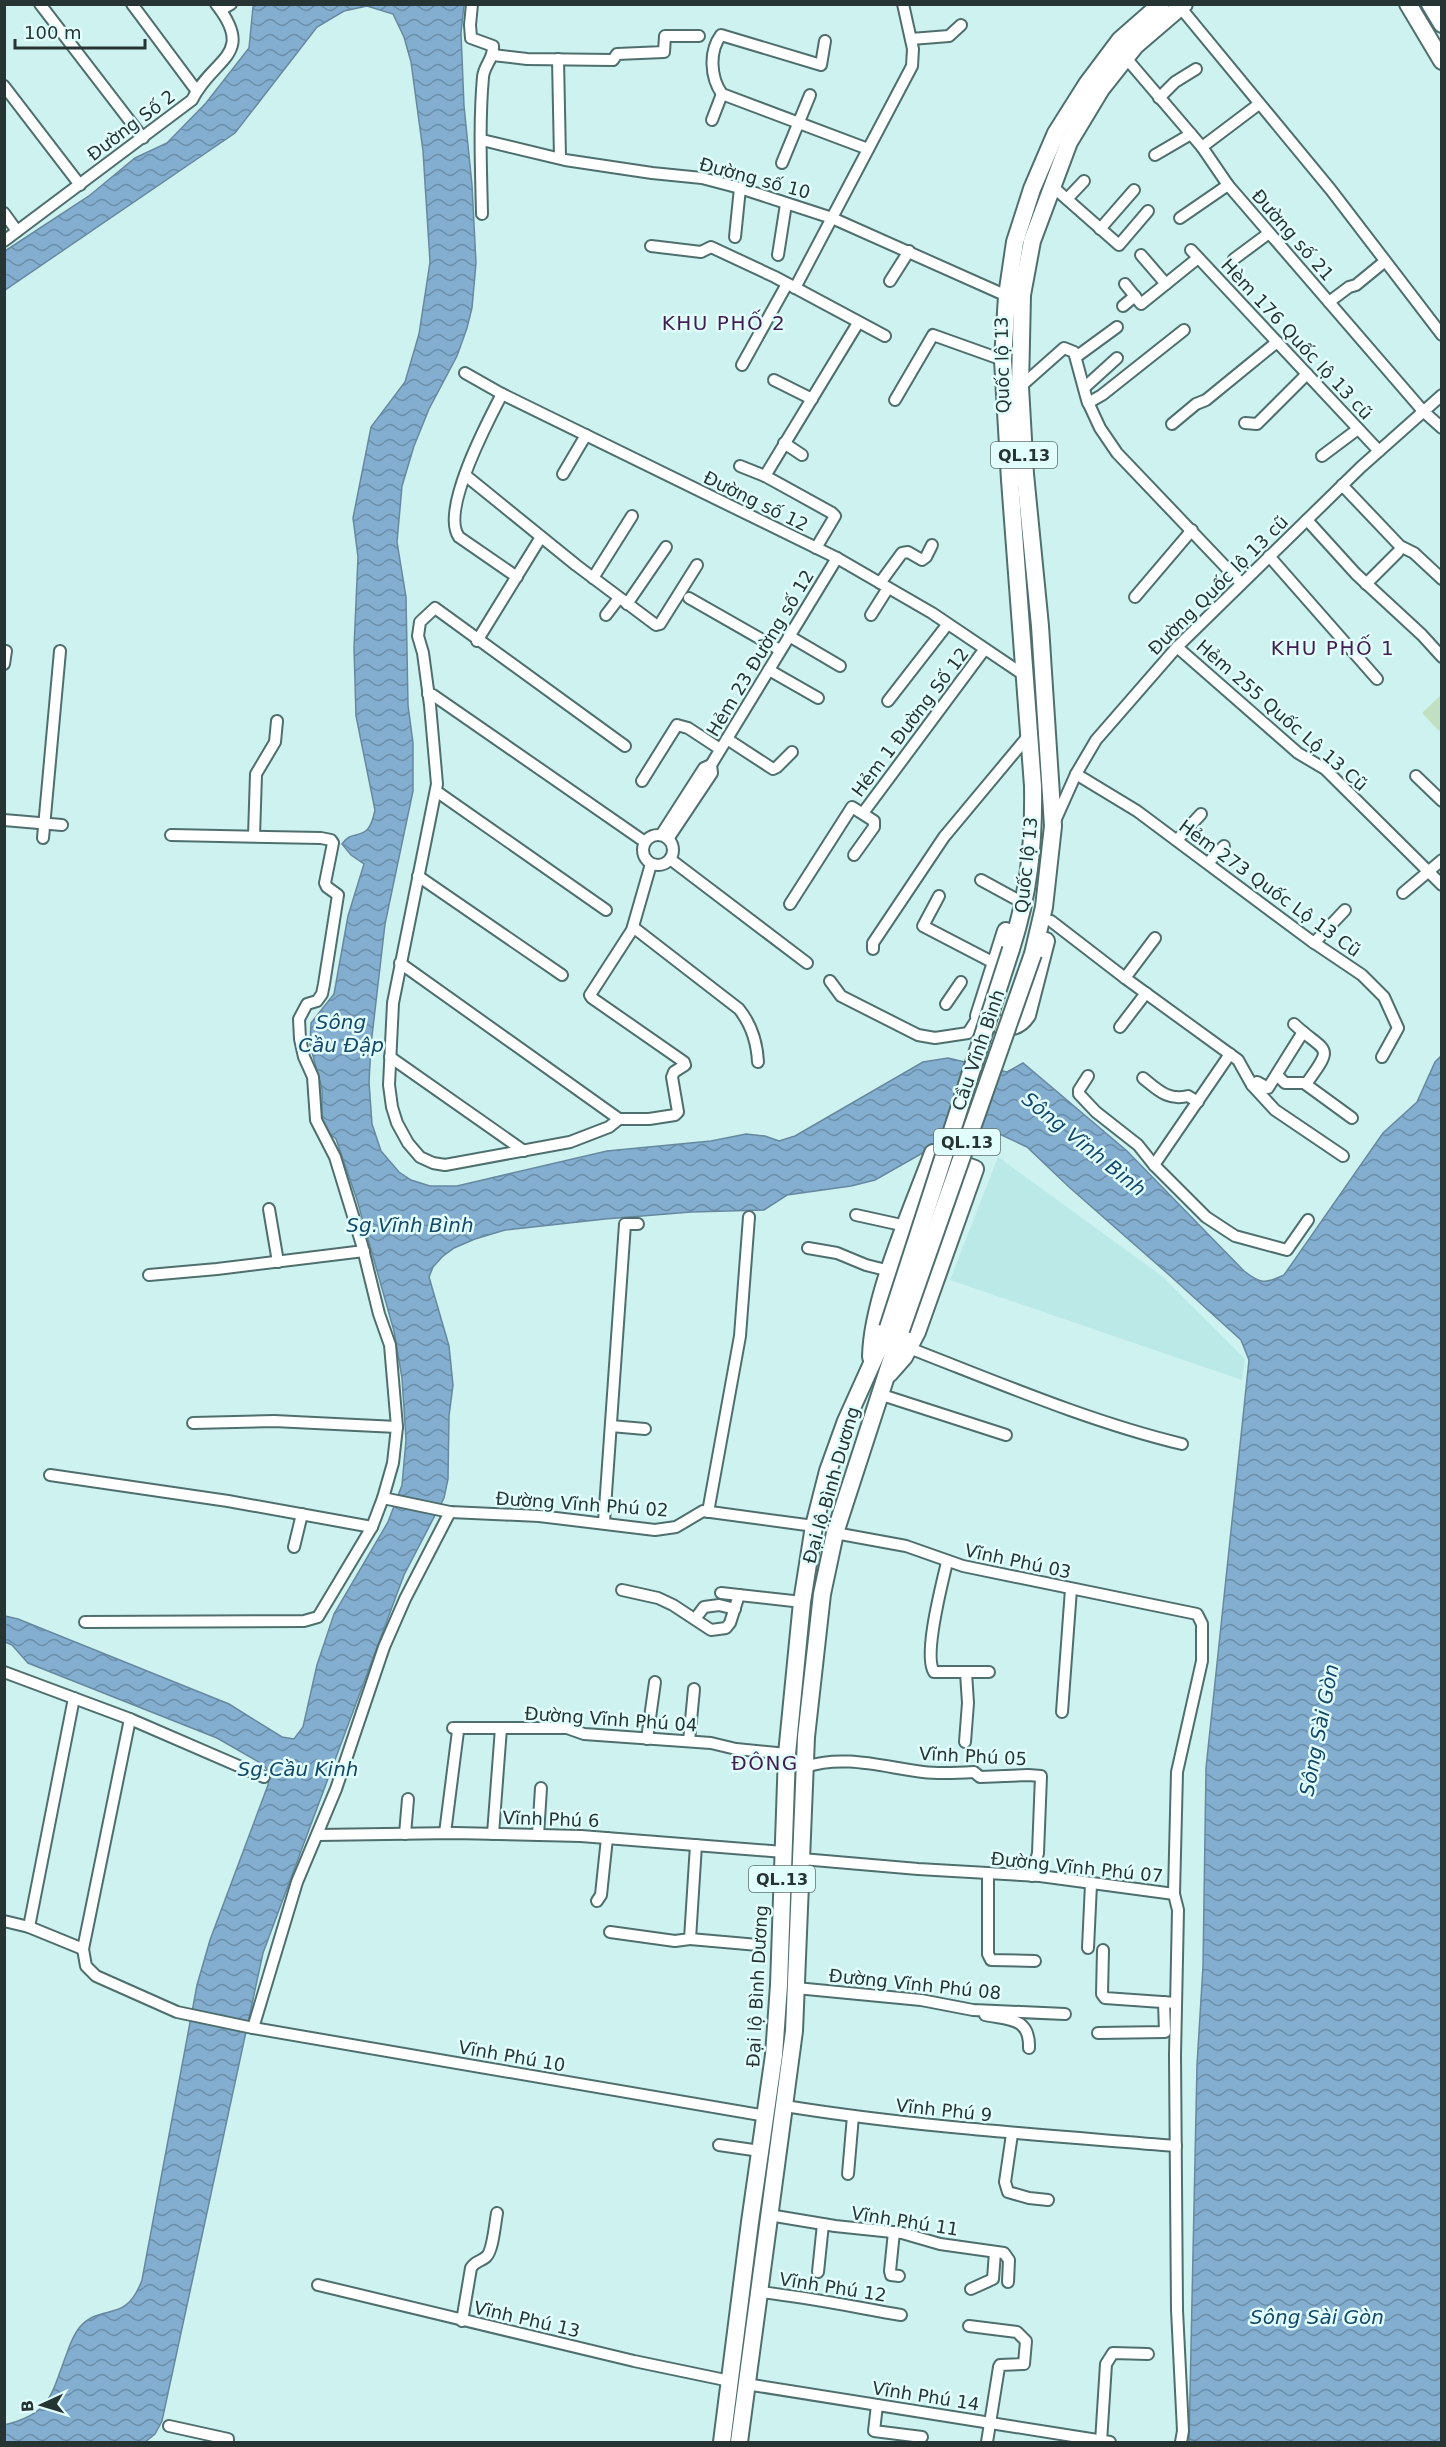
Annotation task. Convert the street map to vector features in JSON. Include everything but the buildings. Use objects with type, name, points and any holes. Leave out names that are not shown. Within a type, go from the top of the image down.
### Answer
[{"type":"highway","name":"Quốc lộ 13","points":[[1011,949],[1023,911],[1034,833],[1034,786],[1024,675],[1003,360],[1007,296],[1015,242],[1032,189],[1056,134],[1087,84],[1120,40],[1161,4]]},
{"type":"highway","points":[[1408,4],[1442,61]]},
{"type":"highway","points":[[1421,4],[1442,40]]},
{"type":"highway","points":[[1430,4],[1442,24]]},
{"type":"highway","name":"Quốc lộ 13","points":[[1033,954],[1044,908],[1052,834],[1040,626],[1025,474],[1020,387],[1022,295],[1032,242],[1069,142],[1101,89],[1134,46],[1182,6]]},
{"type":"highway","points":[[1034,833],[1024,847],[1011,917],[979,1016],[1010,1027],[1022,1023],[1027,1015],[1051,921],[1054,864],[1052,834]]},
{"type":"highway","name":"Cầu Vĩnh Bình","points":[[895,1329],[1011,949]]},
{"type":"highway","name":"Cầu Vĩnh Bình","points":[[895,1329],[1033,954]]},
{"type":"highway","points":[[872,1364],[875,1323],[890,1271],[933,1153],[975,1169],[940,1271],[909,1348],[881,1387]]},
{"type":"highway","name":"Đại lộ Bình Dương","points":[[739,2442],[738,2383],[760,2151],[777,2025],[787,1754],[802,1602],[814,1526],[837,1446],[872,1364],[895,1329]]},
{"type":"highway","name":"Đại lộ Bình Dương","points":[[722,2442],[759,2292],[785,2106],[796,1988],[805,1767],[819,1610],[835,1533],[881,1387],[895,1329]]},
{"type":"street","points":[[40,4],[142,138]]},
{"type":"street","points":[[132,4],[196,90]]},
{"type":"street","points":[[218,7],[231,4]]},
{"type":"street","points":[[472,4],[471,38],[493,46],[493,55],[483,74],[482,214]]},
{"type":"street","points":[[742,365],[832,218],[912,66],[910,39],[903,4]]},
{"type":"street","points":[[1182,6],[1258,104],[1330,190],[1442,335]]},
{"type":"street","name":"Đường Số 2","points":[[4,241],[192,100],[196,90],[231,51],[234,36],[230,24],[218,7]]},
{"type":"street","points":[[910,39],[949,36],[962,25]]},
{"type":"street","points":[[825,41],[821,65],[721,35],[714,44],[714,79],[722,94],[799,121],[868,149]]},
{"type":"street","points":[[493,55],[527,59],[613,60],[617,54],[664,52],[665,36],[699,36]]},
{"type":"street","name":"Đường số 21","points":[[1126,58],[1202,147],[1228,185],[1423,411],[1442,428]]},
{"type":"street","points":[[558,59],[560,158]]},
{"type":"street","points":[[1159,98],[1175,82],[1196,69]]},
{"type":"street","points":[[4,86],[80,185]]},
{"type":"street","points":[[712,120],[722,94]]},
{"type":"street","points":[[782,163],[810,95]]},
{"type":"street","points":[[1202,147],[1258,104]]},
{"type":"street","points":[[1155,155],[1191,134]]},
{"type":"street","name":"Đường số 10","points":[[482,140],[560,158],[652,173],[702,178],[740,188],[832,218],[1007,296]]},
{"type":"street","points":[[1067,200],[1084,181]]},
{"type":"street","points":[[1180,218],[1228,185]]},
{"type":"street","points":[[1052,186],[1119,245],[1148,211]]},
{"type":"street","points":[[735,237],[740,188]]},
{"type":"street","points":[[1100,228],[1134,190]]},
{"type":"street","points":[[778,255],[786,204]]},
{"type":"street","points":[[4,213],[17,231]]},
{"type":"street","points":[[1234,259],[1269,233]]},
{"type":"street","points":[[651,246],[701,252],[711,247],[885,336]]},
{"type":"street","points":[[890,281],[909,251]]},
{"type":"street","name":"Hèm 176 Quốc lộ 13 cũ","points":[[1166,284],[1194,254],[1379,451]]},
{"type":"street","points":[[1125,284],[1141,304],[1166,284],[1141,255]]},
{"type":"street","points":[[1329,302],[1349,287],[1356,285],[1384,262]]},
{"type":"street","points":[[1123,306],[1135,296]]},
{"type":"street","points":[[765,476],[858,323]]},
{"type":"street","points":[[1076,357],[1116,327]]},
{"type":"street","points":[[1088,403],[1102,395],[1184,330]]},
{"type":"street","points":[[895,400],[933,335],[1003,360]]},
{"type":"street","points":[[1172,424],[1196,404],[1206,400],[1277,342]]},
{"type":"street","points":[[1020,387],[1064,348],[1074,351],[1088,403],[1100,428],[1117,453],[1241,583]]},
{"type":"street","points":[[1083,388],[1117,358]]},
{"type":"street","name":"Đường số 12","points":[[465,373],[502,394],[837,558],[884,585],[1024,675]]},
{"type":"street","points":[[1245,423],[1257,424],[1307,374]]},
{"type":"street","points":[[774,380],[812,399]]},
{"type":"street","points":[[502,394],[477,444],[465,475],[453,515],[454,530],[459,537],[517,577]]},
{"type":"street","name":"Đường Quốc lộ 13 cũ","points":[[1052,834],[1076,774],[1096,740],[1177,647],[1342,486],[1442,395]]},
{"type":"street","points":[[1322,456],[1358,429]]},
{"type":"street","points":[[563,474],[586,435]]},
{"type":"street","points":[[784,443],[802,455]]},
{"type":"street","points":[[740,466],[765,476],[835,516],[816,548]]},
{"type":"street","points":[[465,475],[593,578],[658,625],[697,565]]},
{"type":"street","points":[[1342,486],[1400,546],[1414,553],[1442,579]]},
{"type":"street","points":[[593,578],[632,516]]},
{"type":"street","points":[[1307,520],[1366,584],[1422,635],[1442,657]]},
{"type":"street","points":[[1135,597],[1192,530]]},
{"type":"street","points":[[477,640],[541,537]]},
{"type":"street","points":[[872,615],[884,585],[902,553],[908,552],[922,560],[926,557],[932,544]]},
{"type":"street","points":[[606,615],[623,601],[666,547]]},
{"type":"street","points":[[1366,584],[1398,552]]},
{"type":"street","points":[[1269,556],[1377,679]]},
{"type":"street","name":"Hẻm 23 Đường số 12","points":[[665,837],[712,773],[711,765],[720,749],[837,558]]},
{"type":"street","points":[[689,598],[780,650]]},
{"type":"street","points":[[620,1119],[609,1127],[570,1142],[445,1165],[420,1157],[408,1143],[397,1123],[389,1085],[393,1002],[436,791],[428,694],[418,627],[424,617],[435,608],[626,746]]},
{"type":"street","points":[[888,701],[947,625]]},
{"type":"street","points":[[789,636],[840,666]]},
{"type":"street","name":"Hẻm 255 Quốc Lộ 13 Cũ","points":[[1177,647],[1299,753],[1325,770],[1442,885]]},
{"type":"street","name":"Hẻm 1 Đường Số 12","points":[[863,813],[984,650]]},
{"type":"street","points":[[4,664],[6,651]]},
{"type":"street","points":[[43,838],[60,651]]},
{"type":"street","points":[[769,670],[818,698]]},
{"type":"street","points":[[428,694],[433,695],[645,842]]},
{"type":"street","points":[[254,836],[256,774],[275,742],[277,721]]},
{"type":"street","points":[[642,781],[677,724],[688,728],[720,749]]},
{"type":"street","points":[[873,949],[873,943],[934,851],[1029,735]]},
{"type":"street","points":[[727,739],[773,769],[792,752]]},
{"type":"street","name":"Hẻm 273 Quốc Lộ 13 Cũ","points":[[1076,774],[1137,811],[1314,943],[1362,975],[1384,997],[1398,1028],[1382,1057]]},
{"type":"street","points":[[1416,776],[1442,801]]},
{"type":"street","points":[[436,791],[606,910]]},
{"type":"street","name":"Hẻm 1 Đường Số 12","points":[[790,904],[852,807],[874,821],[874,827],[854,855]]},
{"type":"street","points":[[1176,840],[1201,813]]},
{"type":"street","points":[[4,820],[62,825]]},
{"type":"street","points":[[85,1622],[304,1621],[318,1617],[372,1527],[393,1462],[397,1427],[390,1345],[379,1314],[364,1251],[335,1156],[316,1120],[313,1077],[304,1057],[300,1039],[299,1018],[307,1004],[317,1001],[322,994],[324,984],[338,895],[325,883],[333,843],[321,838],[171,835]]},
{"type":"street","points":[[654,835],[665,837],[673,850],[670,859],[664,865],[651,864],[642,853],[645,842],[654,835]]},
{"type":"street","points":[[1208,863],[1224,846]]},
{"type":"street","points":[[670,859],[807,963]]},
{"type":"street","points":[[1403,893],[1442,860]]},
{"type":"street","points":[[400,963],[620,1119],[649,1119],[675,1115],[678,1112],[672,1077],[674,1072],[684,1065],[590,995],[633,927],[651,864]]},
{"type":"street","points":[[418,876],[562,975]]},
{"type":"street","points":[[981,880],[1014,898]]},
{"type":"street","points":[[939,897],[923,926],[996,964]]},
{"type":"street","points":[[1314,943],[1345,910]]},
{"type":"street","points":[[1051,921],[1238,1060],[1252,1085],[1275,1110],[1343,1156]]},
{"type":"street","points":[[633,927],[739,1009],[747,1019],[757,1046],[758,1062]]},
{"type":"street","points":[[1125,978],[1155,938]]},
{"type":"street","points":[[830,981],[841,996],[918,1035],[934,1038],[968,1033],[979,1016]]},
{"type":"street","points":[[946,1004],[961,982]]},
{"type":"street","points":[[1120,1027],[1146,993]]},
{"type":"street","points":[[1252,1085],[1257,1082],[1268,1088],[1299,1028],[1324,1051],[1324,1060],[1305,1084]]},
{"type":"street","points":[[1154,1165],[1230,1054]]},
{"type":"street","points":[[390,1057],[524,1151]]},
{"type":"street","points":[[1276,1075],[1285,1083],[1305,1084],[1352,1118]]},
{"type":"street","points":[[1088,1076],[1079,1094],[1096,1112],[1138,1145],[1154,1165],[1206,1217],[1235,1236],[1287,1250],[1308,1220]]},
{"type":"street","points":[[1143,1078],[1166,1096],[1179,1098],[1188,1096],[1198,1102]]},
{"type":"street","points":[[269,1209],[278,1262]]},
{"type":"street","points":[[856,1215],[906,1226]]},
{"type":"street","points":[[749,1217],[740,1336],[708,1512],[814,1526]]},
{"type":"street","points":[[604,1522],[625,1224],[638,1224]]},
{"type":"street","points":[[808,1248],[837,1253],[866,1265],[890,1271]]},
{"type":"street","points":[[149,1275],[364,1251]]},
{"type":"street","points":[[909,1348],[1034,1396],[1182,1444]]},
{"type":"street","points":[[881,1387],[1006,1435]]},
{"type":"street","points":[[193,1423],[274,1421],[397,1427]]},
{"type":"street","points":[[611,1426],[645,1429]]},
{"type":"street","points":[[50,1475],[228,1501],[372,1527]]},
{"type":"street","name":"Đường Vĩnh Phú 02","points":[[383,1498],[447,1512],[539,1516],[665,1530],[676,1527],[700,1512],[708,1512]]},
{"type":"street","points":[[250,2027],[297,1882],[318,1835],[384,1647],[447,1512]]},
{"type":"street","points":[[294,1547],[302,1514]]},
{"type":"street","name":"Vĩnh Phú 03","points":[[835,1533],[906,1546],[947,1562],[1197,1614]]},
{"type":"street","points":[[947,1562],[932,1634],[930,1665],[934,1672],[989,1672]]},
{"type":"street","points":[[1062,1712],[1071,1589]]},
{"type":"street","points":[[622,1590],[658,1598],[711,1630],[726,1628],[739,1595]]},
{"type":"street","points":[[722,1593],[802,1602]]},
{"type":"street","points":[[695,1619],[704,1607],[719,1605],[735,1609]]},
{"type":"street","name":"Đường Vĩnh Phú 07","points":[[802,1858],[1032,1876],[1174,1894],[1177,1772],[1202,1661],[1202,1624],[1197,1614]]},
{"type":"street","points":[[4,1672],[130,1719],[264,1777]]},
{"type":"street","points":[[965,1742],[968,1703],[966,1673]]},
{"type":"street","points":[[647,1739],[655,1682]]},
{"type":"street","points":[[689,1741],[694,1689]]},
{"type":"street","points":[[29,1927],[74,1698]]},
{"type":"street","points":[[4,1921],[29,1927],[83,1949],[130,1719]]},
{"type":"street","points":[[445,1833],[456,1729],[501,1728]]},
{"type":"street","name":"Đường Vĩnh Phú 04","points":[[493,1834],[501,1728],[567,1728],[584,1734],[711,1743],[736,1749],[787,1754]]},
{"type":"street","name":"Vĩnh Phú 05","points":[[805,1767],[824,1760],[854,1761],[939,1773],[974,1772],[980,1777],[1028,1774],[1041,1776],[1038,1853],[1032,1876]]},
{"type":"street","points":[[538,1835],[541,1788]]},
{"type":"street","points":[[405,1834],[408,1799]]},
{"type":"street","name":"Vĩnh Phú 6","points":[[318,1835],[445,1833],[538,1835],[783,1852]]},
{"type":"street","points":[[597,1901],[601,1895],[607,1838]]},
{"type":"street","points":[[690,1939],[696,1845]]},
{"type":"street","points":[[988,1874],[988,1954],[991,1960],[1035,1961]]},
{"type":"street","points":[[1088,1948],[1091,1884]]},
{"type":"street","points":[[1174,1894],[1178,1910],[1176,2145],[1177,2310],[1183,2431],[1181,2442]]},
{"type":"street","points":[[610,1932],[675,1941],[690,1939],[758,1946]]},
{"type":"street","name":"Vĩnh Phú 10","points":[[83,1949],[86,1966],[96,1976],[181,2013],[250,2027],[766,2116]]},
{"type":"street","points":[[1103,1950],[1102,1994],[1105,1998],[1176,2003]]},
{"type":"street","name":"Đường Vĩnh Phú 08","points":[[796,1988],[921,2000],[973,2010],[1065,2014]]},
{"type":"street","points":[[1098,2032],[1165,2032],[1164,2002]]},
{"type":"street","points":[[973,2010],[1016,2021],[1025,2027],[1029,2036],[1029,2048]]},
{"type":"street","name":"Vĩnh Phú 9","points":[[785,2106],[1012,2134],[1176,2145]]},
{"type":"street","points":[[848,2174],[853,2116]]},
{"type":"street","points":[[1012,2134],[1005,2182],[1008,2192],[1048,2200]]},
{"type":"street","points":[[719,2145],[760,2151]]},
{"type":"street","points":[[462,2321],[471,2268],[474,2263],[489,2254],[497,2213]]},
{"type":"street","name":"Vĩnh Phú 11","points":[[770,2215],[894,2232],[940,2244],[995,2252]]},
{"type":"street","points":[[818,2272],[823,2224]]},
{"type":"street","points":[[894,2232],[890,2271],[891,2275],[899,2276]]},
{"type":"street","points":[[971,2289],[993,2279],[995,2252],[1004,2253],[1009,2260],[1008,2282]]},
{"type":"street","name":"Vĩnh Phú 13","points":[[318,2285],[462,2321],[738,2383]]},
{"type":"street","name":"Vĩnh Phú 12","points":[[759,2292],[810,2297],[833,2304],[901,2315]]},
{"type":"street","points":[[969,2326],[1017,2332],[1026,2341],[1024,2364],[1019,2366],[1004,2364],[999,2367],[987,2442]]},
{"type":"street","points":[[1104,2442],[1106,2364],[1113,2353],[1148,2354]]},
{"type":"street","name":"Vĩnh Phú 14","points":[[738,2383],[990,2423],[1046,2437],[1104,2442]]},
{"type":"street","points":[[877,2405],[874,2431],[922,2437]]},
{"type":"street","points":[[169,2426],[228,2439],[228,2442]]},
{"type":"shaded area","points":[[998,1157],[1162,1276],[1245,1359],[1242,1380],[950,1280]]},
{"type":"green space","points":[[1441,695],[1441,729],[1439,731],[1422,713]]},
{"type":"water","points":[[257,5],[464,5],[461,33],[464,106],[472,185],[476,263],[472,308],[457,356],[429,409],[414,446],[402,486],[397,542],[406,597],[408,705],[413,743],[413,791],[385,924],[369,1082],[372,1124],[381,1151],[399,1172],[411,1180],[430,1186],[457,1186],[607,1151],[711,1141],[746,1134],[765,1136],[779,1141],[795,1136],[923,1062],[948,1058],[1007,1072],[1023,1063],[1127,1151],[1244,1271],[1259,1280],[1267,1281],[1284,1275],[1383,1133],[1417,1102],[1435,1062],[1441,1056],[1441,2442],[1189,2442],[1197,2065],[1203,1966],[1206,1768],[1249,1360],[1241,1340],[1027,1147],[993,1131],[979,1129],[949,1138],[875,1180],[851,1186],[787,1195],[764,1210],[691,1212],[505,1230],[454,1248],[433,1267],[429,1277],[449,1346],[453,1385],[449,1416],[448,1479],[444,1498],[404,1575],[263,1953],[162,2421],[155,2434],[145,2442],[5,2442],[4,2425],[32,2415],[48,2400],[79,2328],[88,2320],[121,2308],[128,2303],[142,2280],[197,1985],[210,1940],[268,1785],[269,1773],[264,1765],[217,1738],[28,1663],[12,1645],[5,1642],[5,1616],[18,1619],[229,1704],[282,1737],[294,1739],[303,1727],[317,1665],[334,1614],[388,1522],[402,1485],[406,1440],[402,1378],[394,1331],[357,1200],[336,1139],[327,1131],[322,1120],[322,1089],[310,1045],[311,1023],[334,994],[348,916],[364,864],[351,855],[342,844],[351,836],[365,832],[369,828],[375,810],[356,716],[354,648],[358,557],[353,518],[371,427],[405,382],[419,334],[430,262],[423,151],[411,62],[404,37],[393,14],[367,6],[344,11],[317,27],[235,133],[5,290],[5,251],[89,196],[135,158],[167,143],[206,103],[249,48],[253,7]]},
{"type":"district","name":"KHU PHỐ 2","points":[[724,323]]},
{"type":"district","name":"KHU PHỐ 1","points":[[1333,648]]},
{"type":"district","name":"ĐÔNG","points":[[765,1763]]},
{"type":"water label","name":"Sông Cầu Đập","points":[[341,1034]]},
{"type":"water label","name":"Sông Vĩnh Bình","points":[[1084,1144]]},
{"type":"water label","name":"Sg.Vĩnh Bình","points":[[410,1225]]},
{"type":"water label","name":"Sông Sài Gòn","points":[[1319,1730]]},
{"type":"water label","name":"Sg.Cầu Kinh","points":[[298,1769]]},
{"type":"water label","name":"Sông Sài Gòn","points":[[1317,2317]]}]
